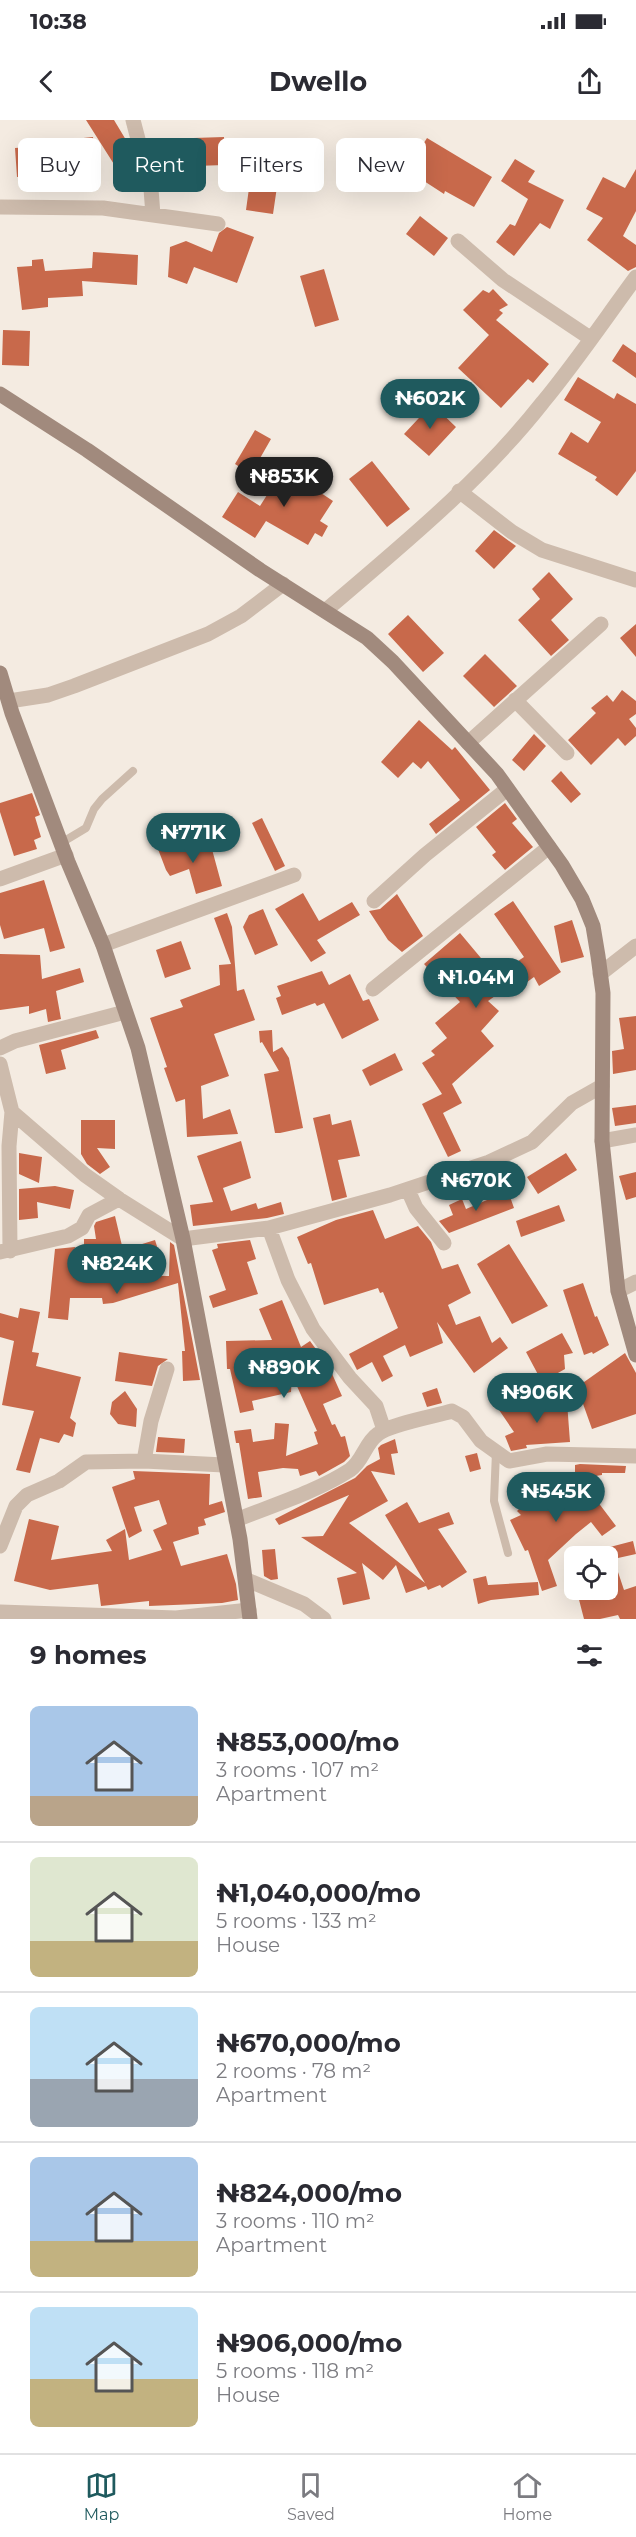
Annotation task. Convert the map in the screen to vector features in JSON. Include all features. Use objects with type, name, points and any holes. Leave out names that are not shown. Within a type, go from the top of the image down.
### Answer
[{"type":"street","points":[[133,120],[152,189],[153,215]]},
{"type":"street","points":[[0,207],[103,208],[218,224]]},
{"type":"street","points":[[458,241],[503,280],[590,338]]},
{"type":"street","points":[[325,611],[395,551],[489,463],[543,403],[636,277]]},
{"type":"street","points":[[0,394],[367,638],[393,662],[468,743],[507,789],[549,847],[582,899],[593,926],[603,993],[602,1142],[618,1291],[636,1355]]},
{"type":"street","points":[[459,491],[512,532],[542,550],[636,580]]},
{"type":"street","points":[[9,701],[48,695],[208,634],[241,616],[283,584]]},
{"type":"street","points":[[468,743],[601,624]]},
{"type":"street","points":[[0,673],[64,849],[104,945],[141,1059],[183,1239],[247,1580],[250,1615],[132,1618],[0,1612]]},
{"type":"street","points":[[515,700],[567,753]]},
{"type":"street","points":[[374,901],[425,855],[507,789]]},
{"type":"street","points":[[373,988],[549,847]]},
{"type":"street","points":[[0,879],[64,849]]},
{"type":"street","points":[[104,945],[294,875]]},
{"type":"street","points":[[600,974],[636,946]]},
{"type":"street","points":[[0,1048],[15,1041],[125,1012]]},
{"type":"street","points":[[0,1064],[12,1112],[5,1252],[68,1236],[82,1228],[89,1215],[119,1199]]},
{"type":"street","points":[[12,1112],[85,1175],[183,1239],[269,1228],[408,1190],[489,1162],[532,1142],[572,1103],[602,1086]]},
{"type":"street","points":[[602,1142],[636,1135]]},
{"type":"street","points":[[408,1190],[416,1208],[444,1243]]},
{"type":"street","points":[[269,1228],[288,1280],[313,1329],[350,1378],[376,1406],[384,1430]]},
{"type":"street","points":[[618,1291],[636,1282]]},
{"type":"street","points":[[144,1461],[149,1430],[167,1369]]},
{"type":"street","points":[[236,1520],[319,1486],[351,1469],[363,1456],[372,1440],[384,1430],[453,1411],[463,1417],[481,1441],[509,1461],[547,1454],[636,1456]]},
{"type":"street","points":[[0,1546],[16,1506],[27,1495],[59,1481],[86,1462],[144,1461],[224,1465]]},
{"type":"street","points":[[247,1580],[304,1604],[324,1619]]},
{"type":"lane","points":[[64,849],[87,828],[94,809],[102,799],[133,771]]},
{"type":"lane","points":[[496,1452],[494,1501],[508,1553]]},
{"type":"building","points":[[86,120],[114,120],[125,138],[113,138],[113,163],[101,144],[101,138],[97,138]]},
{"type":"building","points":[[224,137],[218,138],[218,165],[206,166],[206,138],[194,138]]},
{"type":"building","points":[[427,138],[492,177],[474,207],[445,191],[444,194],[426,182]]},
{"type":"building","points":[[15,148],[18,148],[18,177],[17,177]]},
{"type":"building","points":[[515,159],[535,171],[528,182],[564,200],[550,229],[540,223],[514,256],[496,242],[510,224],[515,226],[528,199],[501,181]]},
{"type":"building","points":[[636,169],[636,211],[623,236],[636,245],[636,267],[628,271],[587,240],[603,218],[586,209],[603,177],[625,188]]},
{"type":"building","points":[[248,192],[276,192],[273,214],[246,210]]},
{"type":"building","points":[[420,216],[448,238],[434,256],[406,234]]},
{"type":"building","points":[[227,227],[254,237],[237,283],[194,267],[187,284],[168,277],[170,247],[186,241],[212,252],[219,233]]},
{"type":"building","points":[[93,252],[138,255],[137,285],[82,281],[83,296],[48,298],[48,307],[22,310],[17,267],[32,266],[32,260],[43,259],[45,271],[92,268]]},
{"type":"building","points":[[324,269],[339,320],[315,327],[300,276]]},
{"type":"building","points":[[493,289],[508,305],[499,310],[503,313],[496,320],[549,364],[533,383],[528,379],[501,408],[458,368],[489,335],[463,310],[483,290],[489,293]]},
{"type":"building","points":[[3,330],[30,331],[29,366],[2,365]]},
{"type":"building","points":[[623,344],[636,353],[636,378],[612,361]]},
{"type":"building","points":[[578,377],[614,399],[617,393],[636,404],[636,471],[617,496],[595,480],[597,477],[558,454],[571,432],[588,443],[601,422],[564,400]]},
{"type":"building","points":[[432,404],[456,427],[429,456],[404,434]]},
{"type":"building","points":[[255,430],[271,439],[251,474],[235,464]]},
{"type":"building","points":[[372,461],[410,509],[387,527],[349,479]]},
{"type":"building","points":[[288,462],[316,480],[312,487],[333,501],[320,521],[328,526],[322,537],[315,533],[308,545],[266,521],[255,538],[222,517],[238,492],[260,506]]},
{"type":"building","points":[[494,530],[516,546],[494,569],[475,551]]},
{"type":"building","points":[[549,572],[573,599],[551,620],[569,640],[551,656],[518,620],[540,599],[532,589]]},
{"type":"building","points":[[408,615],[444,653],[423,672],[388,634]]},
{"type":"building","points":[[636,624],[636,657],[620,638]]},
{"type":"building","points":[[485,654],[517,686],[494,707],[463,676]]},
{"type":"building","points":[[622,690],[636,701],[636,714],[629,719],[636,728],[636,736],[625,746],[618,738],[591,765],[568,740],[596,713],[591,708],[607,695],[613,702]]},
{"type":"building","points":[[419,720],[452,750],[455,747],[490,790],[436,834],[429,824],[460,800],[428,761],[421,769],[413,762],[398,778],[381,762]]},
{"type":"building","points":[[534,734],[546,746],[524,771],[512,760]]},
{"type":"building","points":[[561,771],[581,794],[571,803],[551,781]]},
{"type":"building","points":[[32,793],[40,815],[35,817],[41,837],[34,840],[37,849],[14,856],[0,812],[0,803]]},
{"type":"building","points":[[505,803],[517,819],[512,823],[533,847],[505,870],[492,855],[496,852],[476,827]]},
{"type":"building","points":[[262,818],[285,866],[275,871],[252,823]]},
{"type":"building","points":[[188,839],[191,848],[210,842],[222,886],[196,894],[189,869],[170,876],[158,849]]},
{"type":"building","points":[[44,880],[65,948],[50,952],[44,928],[4,939],[0,925],[0,893]]},
{"type":"building","points":[[303,893],[319,921],[352,902],[360,915],[317,940],[326,953],[311,962],[275,909]]},
{"type":"building","points":[[397,894],[423,936],[402,952],[388,940],[369,911],[380,909]]},
{"type":"building","points":[[513,901],[561,972],[539,986],[534,977],[516,990],[512,984],[488,1001],[499,1011],[481,1031],[494,1046],[452,1084],[462,1103],[443,1113],[461,1151],[448,1157],[422,1104],[442,1094],[422,1063],[435,1055],[431,1051],[447,1038],[435,1023],[460,1002],[424,964],[460,933],[496,976],[524,957],[494,914]]},
{"type":"building","points":[[263,909],[278,945],[255,955],[243,927],[249,915]]},
{"type":"building","points":[[227,913],[232,927],[237,991],[244,989],[255,1020],[214,1034],[229,1076],[201,1086],[203,1119],[230,1109],[238,1134],[187,1137],[185,1099],[176,1102],[150,1018],[183,1007],[180,1000],[220,985],[219,965],[231,964],[214,918]]},
{"type":"building","points":[[572,920],[584,957],[561,963],[554,926]]},
{"type":"building","points":[[181,941],[191,969],[165,978],[156,950]]},
{"type":"building","points":[[0,954],[40,955],[42,979],[80,968],[84,982],[56,991],[61,1019],[48,1022],[46,1009],[29,1014],[29,1006],[0,1010]]},
{"type":"building","points":[[322,971],[329,985],[350,974],[363,1001],[369,999],[379,1020],[342,1039],[324,1003],[317,1006],[315,1003],[282,1015],[276,998],[281,996],[277,986]]},
{"type":"building","points":[[636,1016],[636,1070],[613,1074],[612,1051],[624,1049],[619,1018]]},
{"type":"building","points":[[96,1030],[99,1038],[61,1050],[66,1069],[46,1074],[39,1045]]},
{"type":"building","points":[[272,1030],[273,1052],[282,1047],[289,1058],[303,1128],[280,1133],[275,1133],[264,1074],[279,1071],[262,1042],[260,1043],[259,1031]]},
{"type":"building","points":[[395,1053],[403,1070],[370,1086],[362,1070]]},
{"type":"building","points":[[636,1105],[636,1123],[615,1126],[612,1108]]},
{"type":"building","points":[[330,1114],[332,1125],[351,1120],[360,1156],[338,1160],[347,1197],[332,1201],[313,1118]]},
{"type":"building","points":[[81,1120],[115,1120],[115,1149],[97,1148],[110,1167],[100,1174],[87,1164],[81,1154]]},
{"type":"building","points":[[241,1141],[251,1178],[223,1188],[231,1211],[256,1203],[258,1209],[281,1202],[284,1214],[193,1226],[190,1205],[213,1202],[197,1156]]},
{"type":"building","points":[[19,1153],[42,1157],[39,1183],[19,1174]]},
{"type":"building","points":[[566,1153],[577,1170],[538,1194],[527,1177]]},
{"type":"building","points":[[636,1172],[636,1197],[626,1200],[619,1176]]},
{"type":"building","points":[[55,1186],[74,1190],[70,1209],[37,1202],[38,1218],[19,1220],[19,1189]]},
{"type":"building","points":[[508,1191],[514,1208],[449,1233],[439,1221],[453,1215],[449,1205],[462,1199],[466,1209]]},
{"type":"building","points":[[559,1205],[565,1221],[521,1237],[516,1221]]},
{"type":"building","points":[[373,1210],[385,1239],[418,1226],[431,1242],[442,1269],[458,1264],[471,1293],[448,1305],[456,1325],[480,1316],[492,1343],[500,1337],[508,1348],[474,1373],[437,1322],[443,1343],[410,1357],[405,1345],[383,1356],[393,1376],[382,1382],[372,1362],[357,1370],[349,1354],[398,1328],[383,1292],[380,1293],[378,1288],[324,1305],[311,1263],[308,1264],[297,1237],[336,1220]]},
{"type":"building","points":[[115,1216],[123,1250],[155,1240],[160,1256],[84,1252],[84,1239],[96,1239],[94,1226],[96,1222]]},
{"type":"building","points":[[250,1240],[256,1259],[247,1262],[258,1294],[213,1308],[209,1296],[226,1290],[212,1250],[218,1248],[217,1244]]},
{"type":"building","points":[[170,1242],[174,1245],[200,1380],[183,1381],[182,1351],[185,1351],[178,1283],[113,1303],[103,1304],[102,1298],[70,1298],[68,1320],[48,1318],[55,1249],[75,1247],[72,1275],[169,1276]]},
{"type":"building","points":[[509,1244],[548,1306],[512,1324],[477,1264]]},
{"type":"building","points":[[583,1283],[595,1317],[597,1316],[609,1345],[593,1354],[592,1352],[584,1355],[563,1290]]},
{"type":"building","points":[[282,1300],[301,1347],[310,1341],[329,1367],[342,1396],[323,1404],[332,1425],[335,1424],[341,1437],[345,1436],[350,1456],[319,1476],[316,1471],[300,1476],[298,1469],[283,1468],[258,1472],[262,1497],[248,1499],[239,1443],[236,1443],[234,1431],[251,1429],[253,1442],[274,1439],[275,1423],[289,1424],[286,1456],[318,1444],[314,1432],[317,1431],[292,1375],[291,1392],[252,1401],[254,1410],[240,1413],[230,1369],[227,1369],[226,1341],[272,1340],[259,1309]]},
{"type":"building","points":[[20,1308],[40,1312],[32,1352],[39,1353],[36,1366],[81,1377],[70,1418],[76,1423],[73,1437],[64,1434],[59,1443],[40,1438],[30,1473],[16,1470],[34,1411],[2,1405],[14,1341],[0,1337],[0,1313],[18,1318]]},
{"type":"building","points":[[562,1333],[573,1353],[564,1355],[565,1369],[542,1382],[526,1352]]},
{"type":"building","points":[[119,1352],[168,1359],[158,1366],[152,1386],[115,1381]]},
{"type":"building","points":[[625,1353],[636,1373],[636,1414],[592,1429],[577,1387]]},
{"type":"building","points":[[437,1388],[442,1403],[427,1407],[422,1393]]},
{"type":"building","points":[[125,1391],[137,1409],[136,1427],[118,1424],[110,1414],[112,1402]]},
{"type":"building","points":[[567,1402],[570,1442],[526,1445],[527,1448],[511,1451],[505,1436],[514,1432],[497,1407]]},
{"type":"building","points":[[158,1437],[185,1439],[184,1453],[156,1452]]},
{"type":"building","points":[[395,1439],[398,1453],[391,1454],[395,1475],[371,1471],[388,1501],[349,1523],[425,1583],[385,1515],[407,1502],[419,1523],[449,1512],[454,1524],[438,1529],[467,1572],[442,1588],[440,1585],[428,1590],[426,1586],[406,1593],[396,1565],[383,1580],[362,1563],[370,1599],[343,1605],[337,1578],[357,1573],[301,1537],[323,1536],[349,1495],[279,1525],[275,1519],[355,1478],[367,1466],[380,1459],[378,1448],[381,1445]]},
{"type":"building","points":[[477,1453],[481,1469],[470,1472],[465,1456]]},
{"type":"building","points":[[575,1465],[626,1466],[625,1473],[602,1473],[602,1475],[582,1478],[582,1472],[575,1472]]},
{"type":"building","points":[[133,1471],[210,1474],[209,1505],[222,1501],[225,1512],[204,1519],[206,1525],[198,1527],[199,1534],[173,1542],[181,1566],[227,1554],[238,1600],[222,1603],[149,1606],[149,1601],[101,1606],[98,1584],[50,1590],[14,1581],[29,1519],[59,1526],[51,1560],[112,1551],[106,1540],[125,1529],[129,1560],[162,1550],[153,1530],[167,1524],[159,1500],[134,1507],[142,1531],[129,1538],[112,1487],[135,1479]]},
{"type":"building","points":[[545,1472],[569,1497],[585,1485],[616,1526],[602,1536],[591,1522],[576,1534],[548,1560],[557,1586],[542,1591],[528,1550],[525,1551],[510,1520],[521,1515],[517,1511],[539,1490],[533,1483]]},
{"type":"building","points":[[633,1541],[636,1554],[618,1558],[618,1546],[614,1546]]},
{"type":"building","points":[[275,1549],[278,1579],[271,1580],[264,1576],[262,1550]]},
{"type":"building","points":[[618,1572],[624,1590],[636,1586],[636,1619],[620,1619],[618,1615],[600,1619],[584,1619],[579,1600],[618,1600]]},
{"type":"building","points":[[486,1576],[488,1585],[538,1582],[539,1595],[491,1600],[478,1604],[473,1579]]}]
